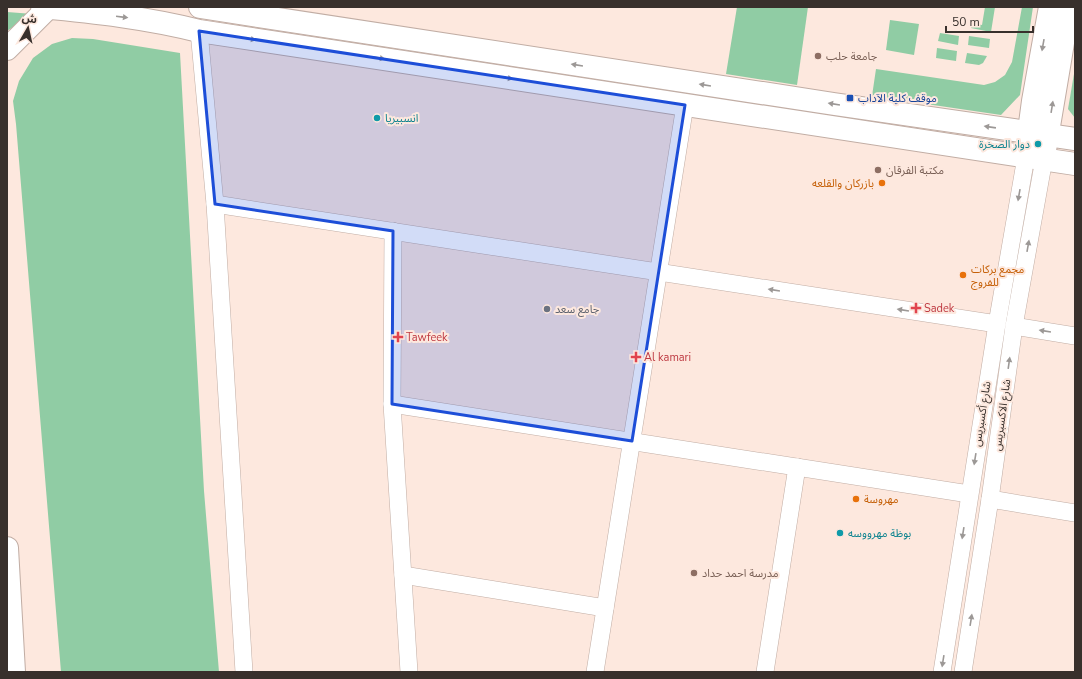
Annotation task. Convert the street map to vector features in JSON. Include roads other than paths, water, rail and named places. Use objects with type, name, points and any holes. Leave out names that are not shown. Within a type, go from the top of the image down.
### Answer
[{"type":"main road","points":[[7,49],[45,7],[133,18],[199,31],[1075,164]]},
{"type":"main road","points":[[201,7],[840,105],[1075,139]]},
{"type":"main road","points":[[1038,134],[1033,100],[1050,7]]},
{"type":"main road","points":[[1035,158],[1038,134],[1069,7]]},
{"type":"main road","points":[[7,548],[14,672]]},
{"type":"street","points":[[199,31],[215,204],[244,672]]},
{"type":"street","points":[[595,672],[685,105]]},
{"type":"street","name":"شارع أكسبريس","points":[[942,672],[996,324],[1035,158]]},
{"type":"street","name":"شارع الاكسبريس","points":[[963,672],[990,499],[1035,158]]},
{"type":"street","points":[[215,204],[393,230],[996,324]]},
{"type":"street","points":[[393,230],[392,404],[409,672]]},
{"type":"street","points":[[1014,326],[1075,336]]},
{"type":"street","points":[[392,404],[969,494]]},
{"type":"street","points":[[765,672],[797,467]]},
{"type":"street","points":[[990,499],[1075,513]]},
{"type":"street","points":[[403,575],[605,608]]},
{"type":"place","name":"جامعة حلب","points":[[818,56]]},
{"type":"place","name":"موقف كلية الآداب","points":[[850,98]]},
{"type":"place","name":"انسبيريا","points":[[377,118]]},
{"type":"place","name":"دوار الصخرة","points":[[1038,144]]},
{"type":"place","name":"مكتبة الفرقان","points":[[878,170]]},
{"type":"place","name":"بازركان والقلعه","points":[[882,183]]},
{"type":"place","name":"مجمع بركات للفروج","points":[[963,275]]},
{"type":"place","name":"Sadek","points":[[916,308]]},
{"type":"place","name":"جامع سعد","points":[[547,309]]},
{"type":"place","name":"Tawfeek","points":[[398,337]]},
{"type":"place","name":"Al kamari","points":[[636,357]]},
{"type":"place","name":"مهروسة","points":[[856,499]]},
{"type":"place","name":"بوظة مهرووسه","points":[[840,533]]},
{"type":"place","name":"مدرسة احمد حداد","points":[[694,573]]}]
